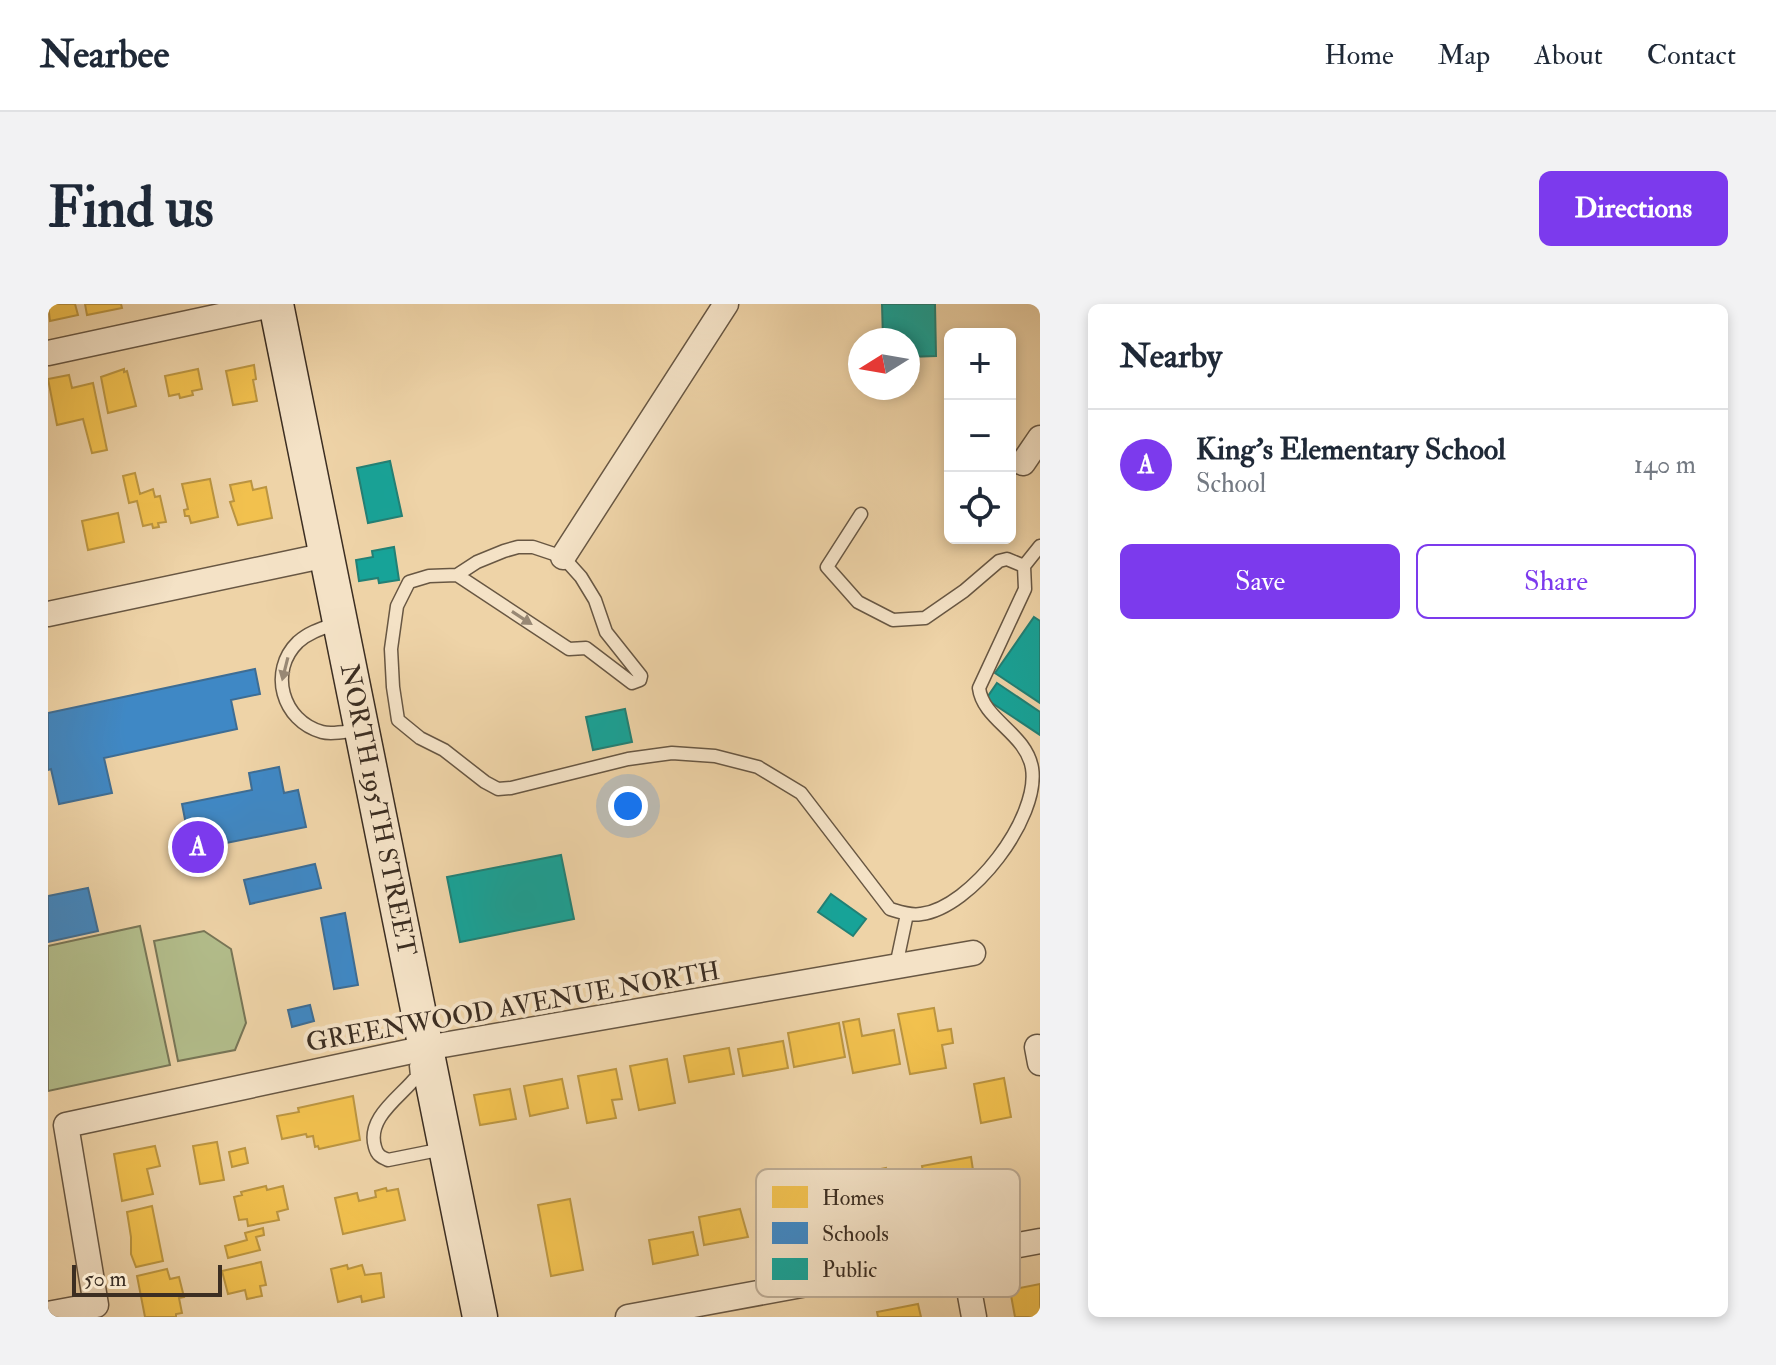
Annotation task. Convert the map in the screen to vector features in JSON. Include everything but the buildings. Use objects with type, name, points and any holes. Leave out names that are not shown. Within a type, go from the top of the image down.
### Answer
[{"type":"street","points":[[48,353],[276,304]]},
{"type":"street","name":"NORTH 195TH STREET","points":[[276,304],[363,729],[419,1049],[446,1148],[480,1317]]},
{"type":"street","points":[[563,557],[726,304]]},
{"type":"street","points":[[1023,463],[1040,438]]},
{"type":"street","points":[[48,614],[327,555]]},
{"type":"street","name":"GREENWOOD AVENUE NORTH","points":[[48,1314],[96,1305],[66,1125],[419,1049],[973,953]]},
{"type":"street","points":[[1020,1245],[1040,1241]]},
{"type":"street","points":[[628,1317],[756,1294]]},
{"type":"street","points":[[970,1297],[974,1317]]},
{"type":"lane","points":[[861,514],[827,567],[858,602],[893,620],[925,618],[964,591],[999,561],[1007,559],[1024,566]]},
{"type":"lane","points":[[457,575],[569,649],[586,648],[632,683],[640,680],[640,673],[606,632],[588,588],[563,557],[533,547],[518,547],[477,562],[457,575],[429,576],[409,582],[403,589],[394,616],[391,649],[395,707],[398,720],[420,738],[444,750],[498,789],[553,779],[628,759],[672,753],[715,756],[758,767],[801,793],[890,909],[922,914],[947,903],[991,867],[1017,832],[1033,794],[1032,766],[1020,740],[980,700],[979,688],[1025,589],[1024,566],[1040,546]]},
{"type":"lane","points":[[340,622],[312,632],[292,650],[282,673],[282,689],[294,714],[319,731],[331,733],[363,729]]},
{"type":"lane","points":[[896,966],[907,914]]},
{"type":"lane","points":[[419,1049],[417,1076],[374,1128],[375,1148],[383,1159],[388,1160],[446,1148]]},
{"type":"green space","points":[[140,926],[170,1065],[48,1091],[48,946]]},
{"type":"green space","points":[[204,931],[231,949],[246,1023],[235,1050],[178,1061],[154,941]]},
{"type":"place","name":"King's Elementary School","points":[[198,847]]}]
